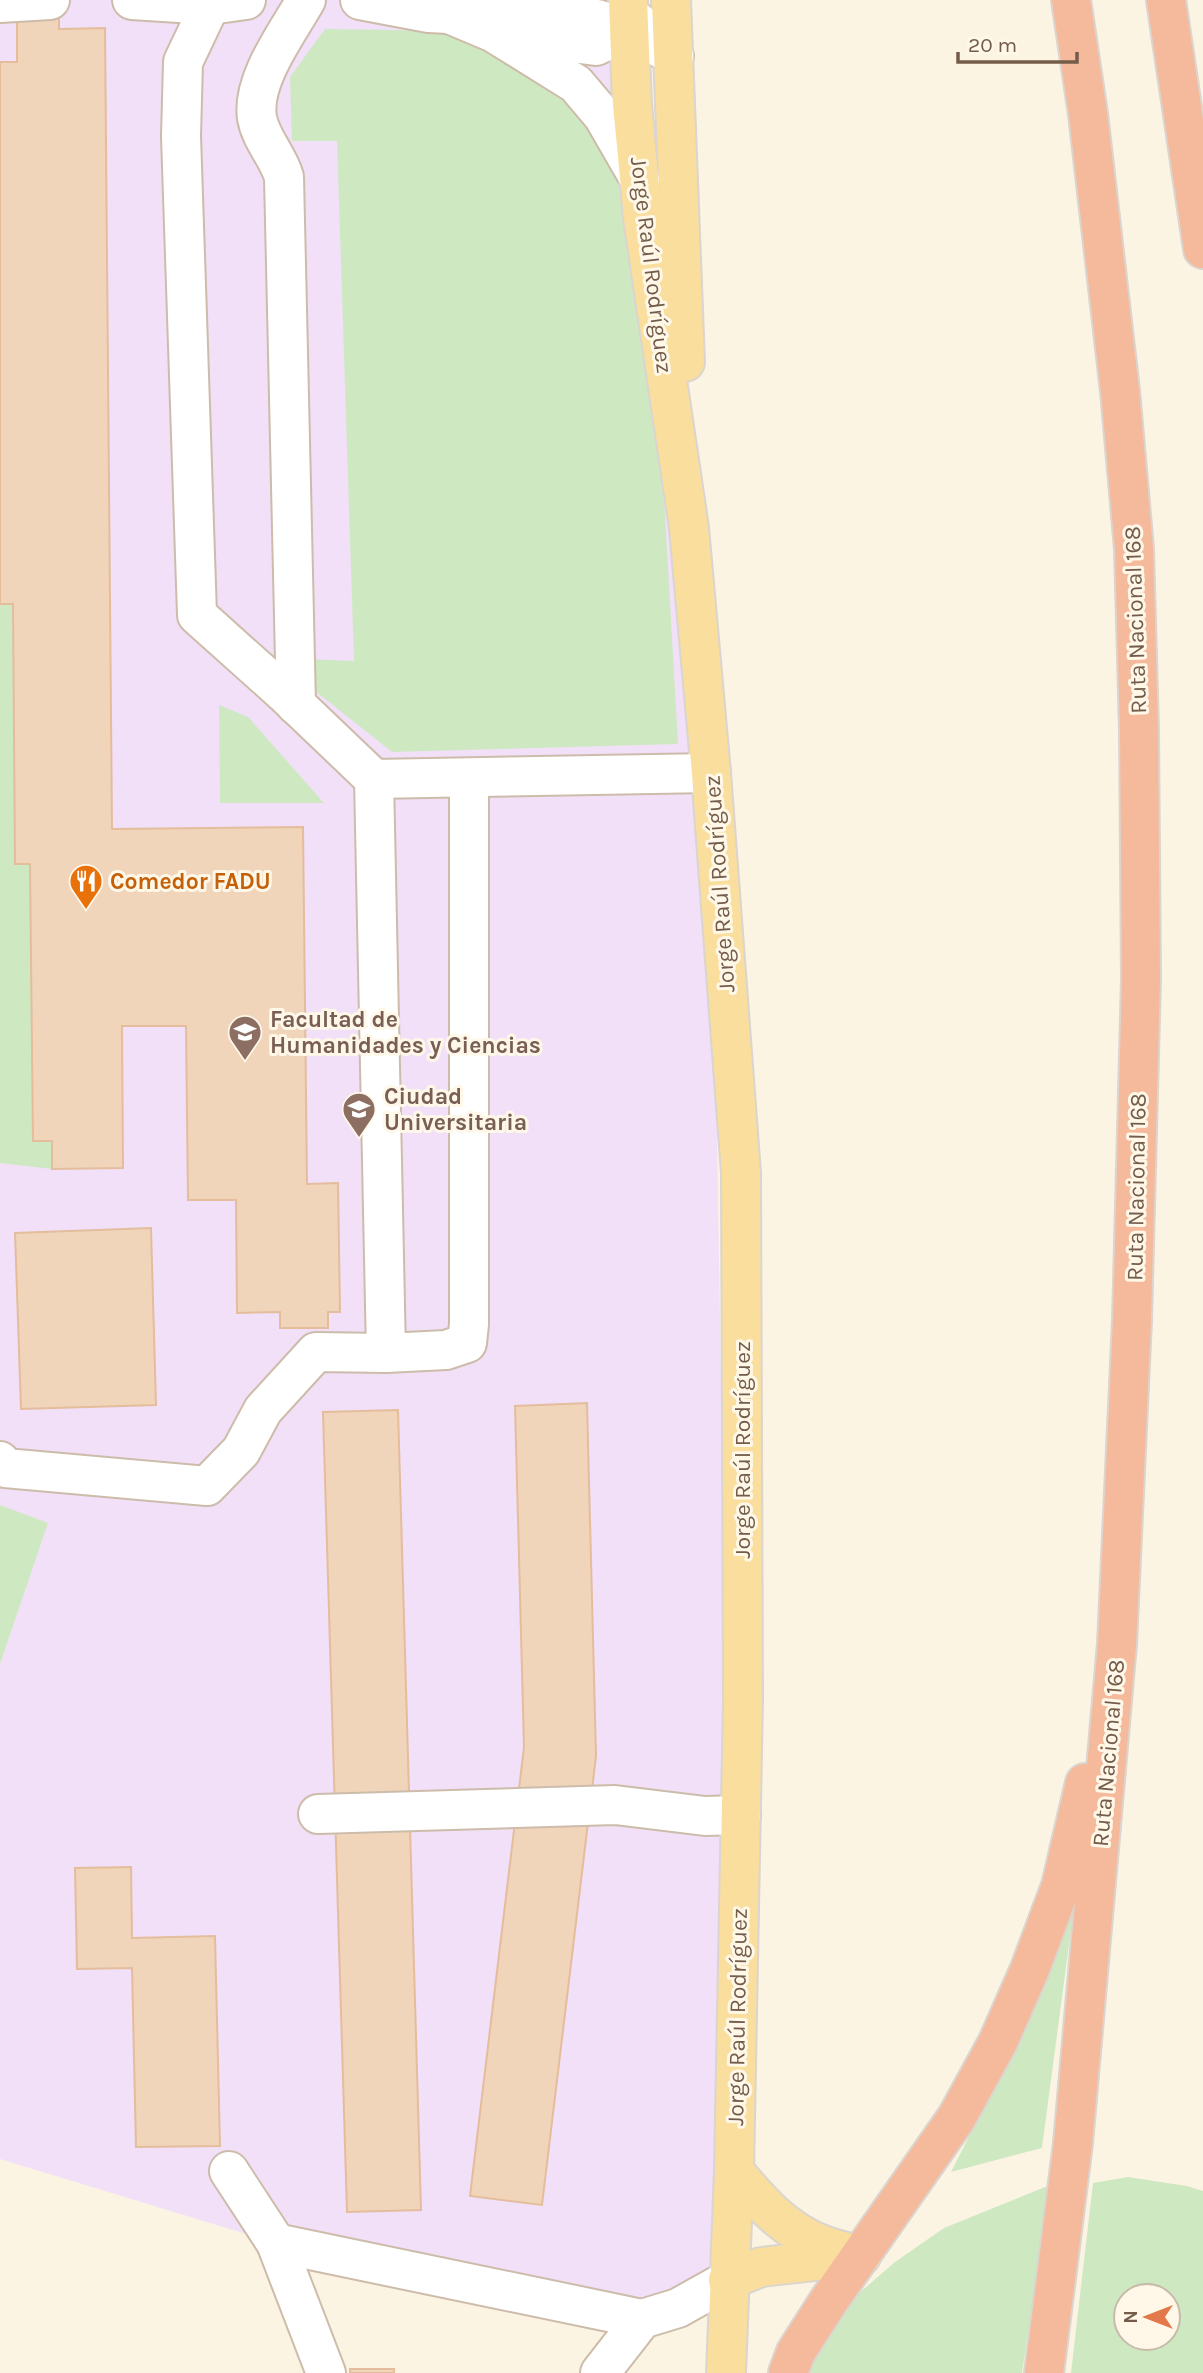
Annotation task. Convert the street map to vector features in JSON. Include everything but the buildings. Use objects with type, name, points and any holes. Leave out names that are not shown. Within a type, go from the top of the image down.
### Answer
[{"type":"highway","name":"Ruta Nacional 168","points":[[1044,2373],[1073,2143],[1117,1644],[1132,1320],[1141,979],[1134,549],[1120,391],[1071,0]]},
{"type":"highway","points":[[1166,0],[1203,249]]},
{"type":"highway","points":[[788,2373],[796,2352],[957,2117],[998,2042],[1030,1969],[1061,1886],[1117,1644]]},
{"type":"main road","name":"Jorge Raúl Rodríguez","points":[[669,0],[674,56],[689,425],[689,528]]},
{"type":"main road","name":"Jorge Raúl Rodríguez","points":[[628,15],[645,231],[689,528],[711,773],[741,1173],[743,1699],[734,2171],[726,2373]]},
{"type":"main road","points":[[734,2171],[761,2203],[784,2223],[822,2245],[861,2256]]},
{"type":"main road","points":[[728,2280],[761,2267],[861,2256]]},
{"type":"lane","points":[[0,4],[50,0]]},
{"type":"lane","points":[[132,0],[228,3]]},
{"type":"lane","points":[[296,705],[284,177],[279,161],[269,147],[257,119],[257,97],[267,68],[306,0]]},
{"type":"lane","points":[[360,0],[429,13],[449,14],[473,8],[497,13],[597,19],[628,15],[669,0]]},
{"type":"lane","points":[[228,3],[183,62],[181,136],[197,614],[374,779],[711,773]]},
{"type":"lane","points":[[497,13],[576,84],[603,116],[640,180]]},
{"type":"lane","points":[[628,15],[674,56]]},
{"type":"lane","points":[[0,1461],[5,1468],[207,1486],[241,1451],[263,1410],[316,1352],[446,1350],[467,1343],[469,778]]},
{"type":"lane","points":[[374,779],[386,1353]]},
{"type":"lane","points":[[318,1814],[615,1805],[705,1816],[741,1815]]},
{"type":"lane","points":[[229,2171],[276,2243],[326,2373]]},
{"type":"lane","points":[[276,2243],[642,2319],[678,2308],[728,2280]]},
{"type":"lane","points":[[600,2373],[642,2319]]},
{"type":"shaded area","name":"Ciudad Universitaria","points":[[0,0],[627,0],[711,773],[734,2171],[728,2280],[678,2308],[276,2243],[0,2159],[0,1664],[47,1524],[0,1505]]},
{"type":"green space","points":[[325,29],[461,31],[536,70],[606,143],[644,274],[665,514],[678,744],[392,752],[305,683],[304,659],[354,661],[337,141],[292,141],[290,77]]},
{"type":"green space","points":[[0,604],[13,604],[15,863],[30,864],[52,1169],[0,1163]]},
{"type":"green space","points":[[219,705],[248,717],[324,803],[220,803]]},
{"type":"green space","points":[[0,1505],[48,1523],[0,1664]]},
{"type":"green space","points":[[1074,1907],[1042,2148],[951,2172],[1005,2066]]},
{"type":"green space","points":[[1128,2177],[1203,2191],[1203,2373],[1071,2373],[1093,2183]]},
{"type":"green space","points":[[1050,2185],[1022,2373],[804,2373],[851,2300],[895,2262],[944,2228]]},
{"type":"place","name":"Comedor FADU","points":[[86,911]]},
{"type":"place","name":"Facultad de Humanidades y Ciencias","points":[[245,1062]]},
{"type":"place","name":"Ciudad Universitaria","points":[[359,1139]]}]
